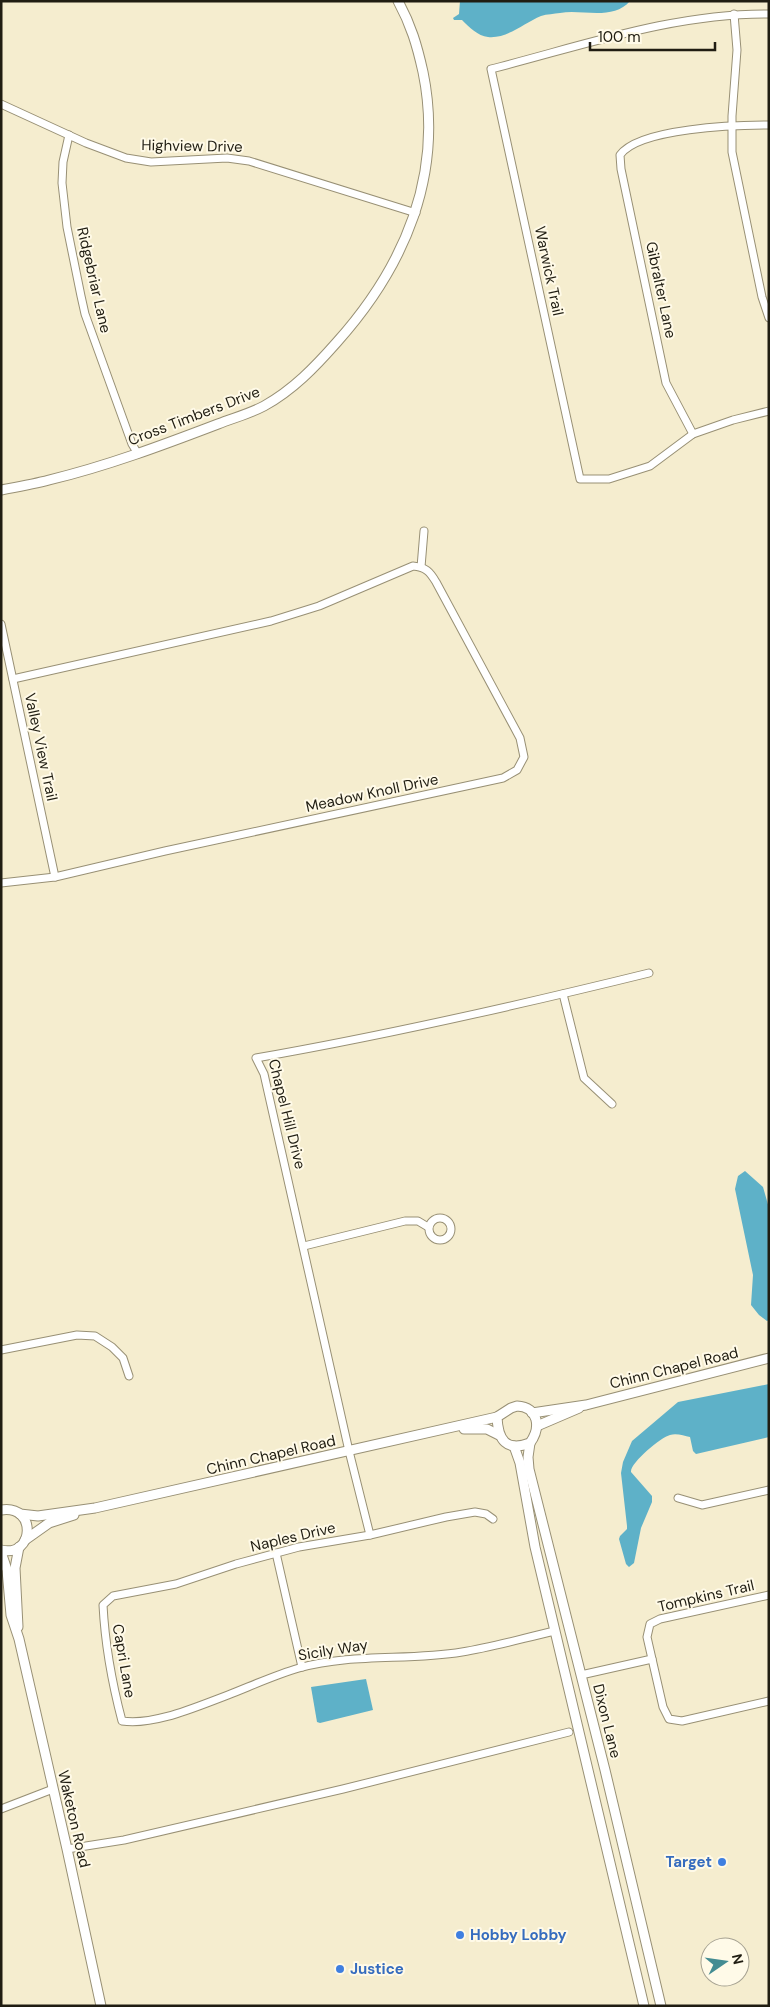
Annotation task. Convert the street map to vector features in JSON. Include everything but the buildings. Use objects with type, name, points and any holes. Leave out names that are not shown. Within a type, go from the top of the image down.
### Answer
[{"type":"street","name":"Cross Timbers Drive","points":[[1,490],[49,480],[138,454],[262,407],[292,388],[326,355],[371,301],[408,235],[422,194],[429,144],[427,99],[417,46],[409,22],[398,1]]},
{"type":"street","points":[[769,14],[734,14],[738,50],[732,125],[732,152],[762,297],[769,318]]},
{"type":"street","name":"Warwick Trail","points":[[693,434],[650,466],[610,479],[580,479],[491,70],[558,53],[610,37],[689,20],[734,14]]},
{"type":"street","name":"Highview Drive","points":[[1,104],[68,136],[126,158],[151,162],[227,158],[266,164],[416,213]]},
{"type":"street","points":[[732,125],[769,125]]},
{"type":"street","name":"Gibralter Lane","points":[[693,434],[666,383],[621,169],[620,155],[625,148],[636,142],[696,128],[732,125]]},
{"type":"street","name":"Ridgebriar Lane","points":[[68,136],[63,162],[62,184],[67,227],[81,296],[132,444],[138,454]]},
{"type":"street","points":[[693,434],[733,420],[769,411]]},
{"type":"street","points":[[12,679],[271,621],[319,606],[414,566],[421,567],[424,531]]},
{"type":"street","name":"Meadow Knoll Drive","points":[[1,883],[55,877],[164,851],[503,778],[517,770],[524,757],[520,738],[436,582],[429,570],[421,567]]},
{"type":"street","name":"Valley View Trail","points":[[1,624],[55,877]]},
{"type":"street","name":"Chapel Hill Drive","points":[[370,1535],[349,1451],[264,1074],[256,1058],[321,1046],[563,994],[649,973]]},
{"type":"street","points":[[563,994],[584,1078],[612,1104]]},
{"type":"street","points":[[304,1246],[405,1221],[418,1221],[428,1227]]},
{"type":"street","points":[[1,1350],[77,1335],[95,1336],[112,1347],[123,1358],[129,1376]]},
{"type":"street","name":"Chinn Chapel Road","points":[[532,1412],[586,1405],[769,1358]]},
{"type":"street","name":"Chinn Chapel Road","points":[[537,1426],[565,1416],[586,1405]]},
{"type":"street","points":[[517,1406],[523,1406],[532,1412],[537,1432],[530,1443],[514,1446],[505,1442],[499,1435],[497,1417],[510,1408],[517,1406]]},
{"type":"street","name":"Chinn Chapel Road","points":[[3,1508],[20,1514],[38,1516],[96,1508],[452,1429],[497,1417]]},
{"type":"street","name":"Chinn Chapel Road","points":[[452,1429],[487,1429],[499,1435]]},
{"type":"street","name":"Dixon Lane","points":[[530,1443],[529,1469],[615,1811],[661,2006]]},
{"type":"street","name":"Dixon Lane","points":[[514,1446],[520,1463],[555,1631],[644,2006]]},
{"type":"street","points":[[678,1498],[702,1505],[769,1490]]},
{"type":"street","name":"Chinn Chapel Road","points":[[22,1544],[49,1523],[96,1508]]},
{"type":"street","name":"Naples Drive","points":[[103,1605],[113,1596],[176,1584],[299,1546],[370,1535],[475,1512],[486,1514],[493,1519]]},
{"type":"street","name":"Waketon Road","points":[[18,1640],[15,1568],[28,1526],[20,1514]]},
{"type":"street","points":[[1,1551],[10,1550],[22,1544]]},
{"type":"street","name":"Waketon Road","points":[[1,1551],[7,1570],[11,1615],[67,1849],[100,2006]]},
{"type":"street","points":[[276,1553],[302,1667]]},
{"type":"street","name":"Tompkins Trail","points":[[652,1659],[647,1637],[650,1624],[660,1619],[769,1595]]},
{"type":"street","name":"Capri Lane","points":[[103,1605],[114,1691],[122,1721]]},
{"type":"street","name":"Sicily Way","points":[[122,1721],[140,1721],[195,1707],[302,1667],[364,1657],[422,1656],[462,1652],[555,1631]]},
{"type":"street","points":[[581,1675],[652,1659],[662,1706],[669,1718],[682,1720],[769,1701]]},
{"type":"street","points":[[67,1849],[124,1840],[343,1789],[569,1732]]},
{"type":"street","points":[[1,1809],[53,1789]]},
{"type":"street","points":[[598,1813],[615,1811]]},
{"type":"street","points":[[635,1966],[650,1961]]},
{"type":"water","points":[[460,1],[630,1],[615,11],[606,13],[569,12],[543,15],[502,36],[488,37],[477,33],[462,20],[454,20],[453,18],[459,14]]},
{"type":"water","points":[[745,1171],[763,1187],[769,1208],[769,1320],[767,1321],[751,1305],[753,1275],[735,1189],[738,1176]]},
{"type":"water","points":[[769,1384],[769,1437],[696,1454],[693,1451],[690,1437],[673,1434],[653,1445],[635,1463],[631,1472],[652,1496],[652,1502],[641,1528],[634,1563],[629,1567],[626,1564],[619,1539],[627,1529],[621,1473],[623,1462],[632,1441],[678,1402]]},
{"type":"water","points":[[366,1679],[373,1710],[320,1723],[317,1722],[311,1687]]},
{"type":"place","name":"Target","points":[[722,1862]]},
{"type":"place","name":"Hobby Lobby","points":[[460,1935]]},
{"type":"place","name":"Justice","points":[[340,1969]]}]
